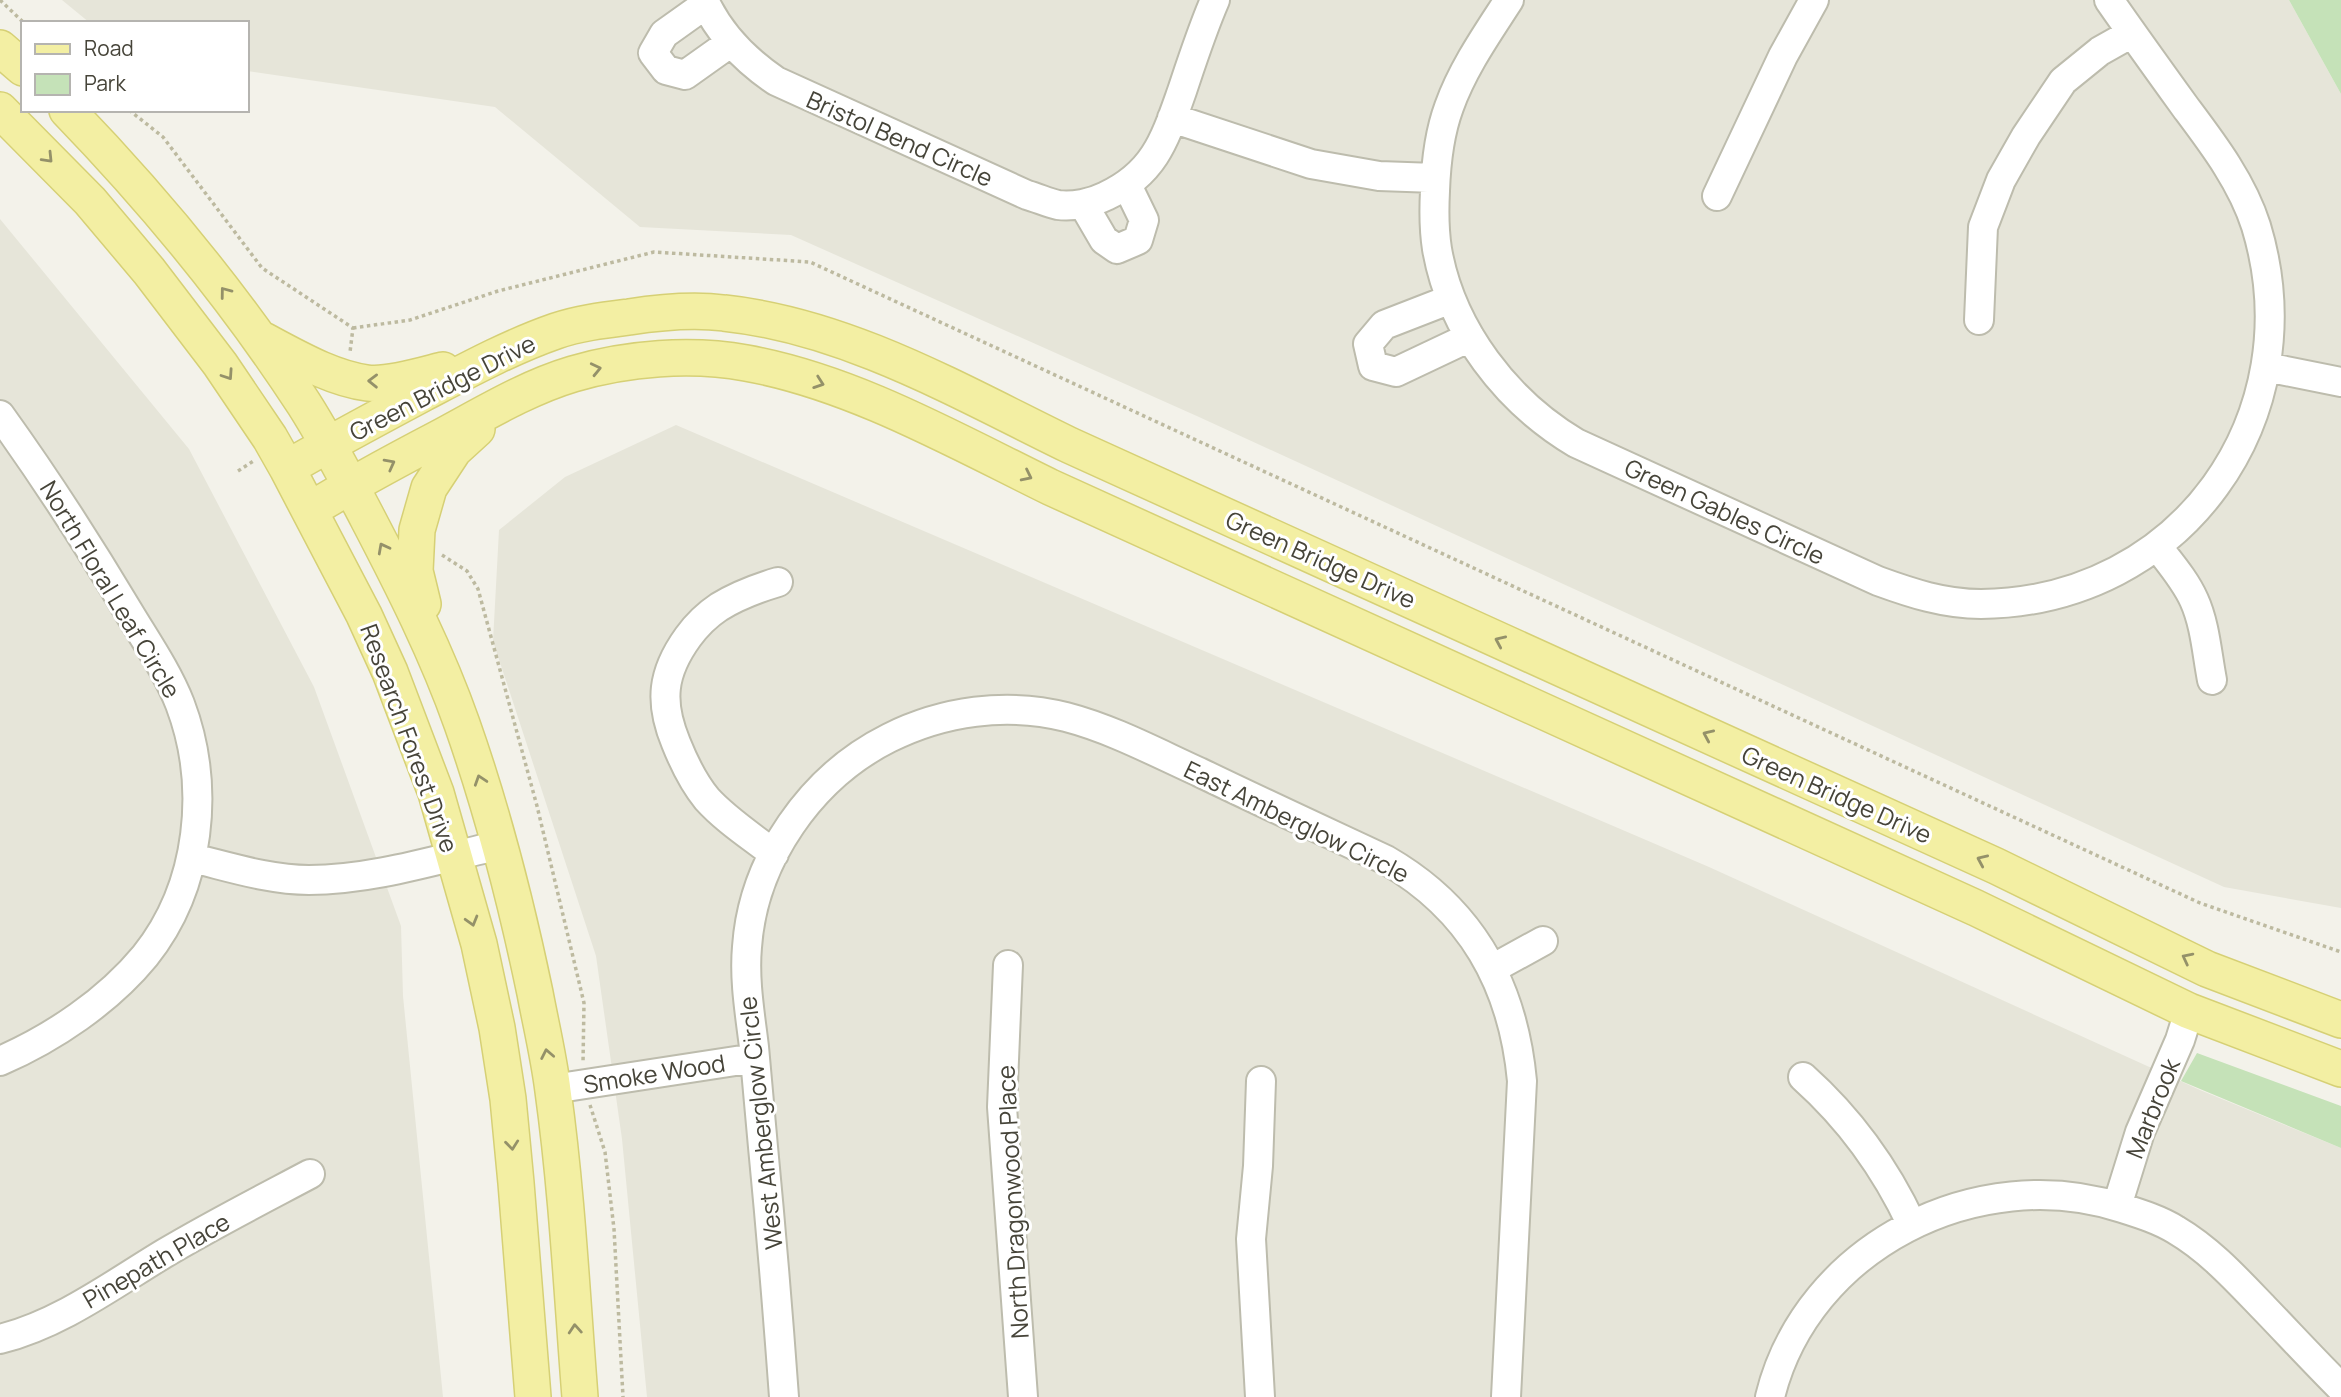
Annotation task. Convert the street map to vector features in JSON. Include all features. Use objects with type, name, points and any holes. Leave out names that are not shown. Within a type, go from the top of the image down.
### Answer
[{"type":"main road","points":[[0,48],[21,66]]},
{"type":"main road","name":"Research Forest Drive","points":[[0,110],[90,201],[149,271],[220,364],[287,468],[364,615],[390,672],[436,793],[479,944],[496,1028],[508,1098],[533,1397]]},
{"type":"main road","name":"Research Forest Drive","points":[[69,112],[125,170],[186,241],[304,404],[400,580],[461,722],[500,845],[523,936],[553,1089],[580,1397]]},
{"type":"main road","name":"Green Bridge Drive","points":[[287,468],[487,360],[558,330],[603,320],[682,311],[756,317],[800,328],[844,342],[949,387],[1082,451],[1996,866],[2207,969],[2341,1020]]},
{"type":"main road","points":[[258,337],[329,373],[369,384],[411,378],[487,360]]},
{"type":"main road","name":"Green Bridge Drive","points":[[310,510],[507,401],[572,374],[611,366],[684,358],[718,358],[788,372],[917,423],[1050,487],[1976,908],[2189,1011],[2341,1069]]},
{"type":"main road","points":[[434,656],[415,571],[420,519],[429,488],[454,450],[507,401]]},
{"type":"main road","points":[[2189,1011],[2193,996],[2208,990],[2329,1035],[2341,1037]]},
{"type":"street","name":"Bristol Bend Circle","points":[[730,43],[685,75],[667,70],[653,53],[664,34],[705,2],[730,43],[776,82],[1027,195],[1060,205],[1083,204],[1100,199],[1127,185],[1140,175],[1165,141],[1215,0]]},
{"type":"street","name":"Green Gables Circle","points":[[1509,0],[1479,45],[1448,108],[1435,178],[1434,218],[1437,248],[1451,299],[1470,337],[1498,376],[1554,430],[1576,443],[1878,581],[1925,597],[1980,604],[2050,596],[2095,582],[2138,559],[2177,530],[2210,495],[2234,457],[2254,414],[2266,367],[2268,288],[2255,224],[2230,171],[2109,0]]},
{"type":"street","points":[[1717,196],[1783,56],[1814,0]]},
{"type":"street","points":[[1979,320],[1983,227],[2001,180],[2026,136],[2063,81],[2100,51],[2132,33]]},
{"type":"street","points":[[1172,118],[1311,164],[1379,176],[1435,178]]},
{"type":"street","points":[[1083,204],[1104,240],[1117,249],[1128,245],[1138,240],[1144,220],[1127,185]]},
{"type":"street","points":[[1451,299],[1384,325],[1368,344],[1373,366],[1396,372],[1470,337]]},
{"type":"street","points":[[2266,367],[2341,382]]},
{"type":"street","name":"North Floral Leaf Circle","points":[[0,415],[83,537],[169,678],[180,704],[197,779],[192,858],[179,895],[146,954],[79,1016],[0,1062]]},
{"type":"street","points":[[2157,546],[2195,600],[2211,680]]},
{"type":"street","points":[[774,853],[731,822],[686,769],[670,730],[664,699],[666,676],[677,652],[696,626],[717,608],[750,591],[778,582]]},
{"type":"street","name":"East Amberglow Circle","points":[[774,853],[797,815],[815,794],[855,758],[878,743],[928,721],[956,714],[983,711],[1037,712],[1063,716],[1115,733],[1387,860],[1414,876],[1446,904],[1472,937],[1492,969],[1508,1006],[1515,1031],[1522,1081],[1506,1397]]},
{"type":"street","points":[[192,858],[259,874],[309,880],[344,878],[384,871],[500,845]]},
{"type":"street","name":"West Amberglow Circle","points":[[774,853],[755,899],[749,923],[746,981],[784,1397]]},
{"type":"street","points":[[1492,969],[1543,941]]},
{"type":"street","name":"North Dragonwood Place","points":[[1008,965],[1002,1107],[1023,1397]]},
{"type":"street","name":"Marbrook","points":[[2117,1206],[2140,1132],[2180,1040],[2189,1011]]},
{"type":"street","name":"Smoke Wood","points":[[553,1089],[755,1058]]},
{"type":"street","points":[[1803,1077],[1825,1097],[1862,1139],[1887,1176],[1912,1224]]},
{"type":"street","points":[[1261,1081],[1258,1167],[1251,1239],[1261,1397]]},
{"type":"street","name":"Pinepath Place","points":[[0,1339],[20,1334],[55,1319],[205,1229],[310,1174]]},
{"type":"street","points":[[1770,1397],[1793,1339],[1826,1292],[1869,1251],[1912,1224],[1954,1207],[2007,1196],[2036,1194],[2065,1196],[2117,1206],[2150,1217],[2176,1230],[2200,1247],[2239,1282],[2336,1375]]},
{"type":"path","points":[[0,0],[22,21]]},
{"type":"path","points":[[353,328],[410,320],[498,290],[654,252],[810,262],[2200,903],[2341,952]]},
{"type":"shaded area","points":[[62,0],[2289,0],[2341,94],[2341,908],[2224,887],[1199,417],[791,235],[640,227],[495,107],[248,71],[248,21],[88,21]]},
{"type":"shaded area","points":[[0,219],[189,449],[314,687],[401,926],[403,996],[443,1397],[0,1397]]},
{"type":"shaded area","points":[[676,425],[1709,867],[2200,1090],[2341,1148],[2341,1397],[647,1397],[622,1139],[596,956],[493,641],[499,530],[565,477]]},
{"type":"green space","points":[[2289,0],[2341,0],[2341,94]]},
{"type":"green space","points":[[2197,1053],[2341,1106],[2341,1148],[2181,1081]]}]
